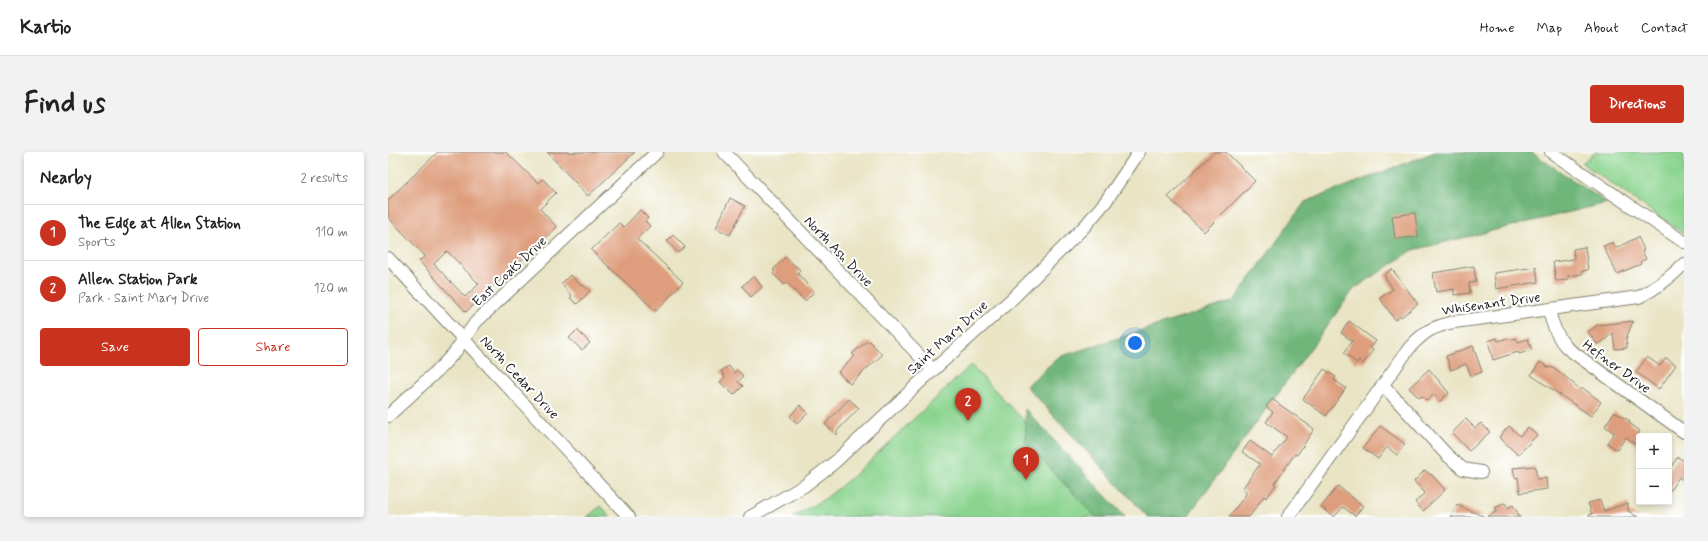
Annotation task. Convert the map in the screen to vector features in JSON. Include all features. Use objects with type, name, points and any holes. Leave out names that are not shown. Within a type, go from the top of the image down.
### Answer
[{"type":"street","name":"East Coats Drive","points":[[388,416],[440,369],[476,322],[657,152]]},
{"type":"street","name":"North Ash Drive","points":[[724,152],[933,370]]},
{"type":"street","name":"Saint Mary Drive","points":[[750,517],[804,486],[835,462],[933,370],[1013,298],[1085,226],[1106,201],[1139,152]]},
{"type":"street","points":[[1551,152],[1684,242]]},
{"type":"street","name":"North Cedar Drive","points":[[388,258],[629,517]]},
{"type":"street","name":"Whisenant Drive","points":[[1293,515],[1414,342],[1426,331],[1434,326],[1454,322],[1639,297],[1668,280],[1684,264]]},
{"type":"street","name":"Hefner Drive","points":[[1549,310],[1552,324],[1558,338],[1567,348],[1684,432]]},
{"type":"street","points":[[1383,385],[1463,469],[1481,472]]},
{"type":"green space","points":[[1435,152],[1531,152],[1607,203],[1413,250],[1354,289],[1187,517],[1148,517],[1026,386],[1059,357],[1234,301],[1305,202]]},
{"type":"green space","points":[[1596,152],[1684,152],[1684,234],[1582,163]]},
{"type":"green space","points":[[971,365],[1116,517],[792,517],[826,498],[851,478]]},
{"type":"green space","points":[[1025,409],[1125,517],[1096,517],[1026,443]]},
{"type":"green space","points":[[601,506],[611,517],[587,517]]},
{"type":"building","points":[[438,152],[506,152],[538,183],[543,179],[556,193],[540,209],[557,227],[466,312],[419,261],[425,256],[388,217],[388,200]],"holes":[[[447,251],[479,284],[465,297],[434,264]]]},
{"type":"building","points":[[547,152],[635,152],[588,196]]},
{"type":"building","points":[[1214,152],[1226,152],[1255,181],[1204,232],[1168,197]]},
{"type":"building","points":[[730,198],[745,206],[730,235],[716,228]]},
{"type":"building","points":[[640,210],[648,218],[645,221],[650,226],[637,239],[683,282],[656,311],[591,250],[619,223],[624,227]]},
{"type":"building","points":[[1415,213],[1418,237],[1395,239],[1392,216]]},
{"type":"building","points":[[673,235],[685,247],[678,253],[667,241]]},
{"type":"building","points":[[1638,237],[1646,259],[1640,262],[1641,264],[1617,274],[1603,246],[1613,242],[1616,248]]},
{"type":"building","points":[[1585,247],[1588,270],[1582,271],[1582,274],[1568,276],[1568,280],[1556,281],[1553,262],[1574,259],[1573,249]]},
{"type":"building","points":[[785,257],[800,270],[797,273],[814,292],[805,301],[787,283],[785,285],[773,274],[775,271],[773,270]]},
{"type":"building","points":[[1474,266],[1476,282],[1469,283],[1470,293],[1454,295],[1454,289],[1436,292],[1433,273]]},
{"type":"building","points":[[1536,267],[1538,282],[1496,289],[1494,273]]},
{"type":"building","points":[[1392,269],[1418,304],[1395,320],[1380,298],[1393,289],[1384,275]]},
{"type":"building","points":[[570,275],[590,291],[577,304],[570,298],[572,296],[561,284]]},
{"type":"building","points":[[754,276],[762,287],[751,297],[742,286]]},
{"type":"building","points":[[1349,321],[1376,341],[1370,348],[1373,350],[1363,364],[1359,360],[1357,363],[1344,353],[1352,341],[1341,333]]},
{"type":"building","points":[[1633,321],[1626,339],[1627,348],[1615,349],[1613,333],[1601,343],[1597,344],[1588,332],[1598,325]]},
{"type":"building","points":[[577,330],[590,343],[582,350],[569,338]]},
{"type":"building","points":[[1497,338],[1498,341],[1508,338],[1509,340],[1516,338],[1518,342],[1528,339],[1532,350],[1519,354],[1518,352],[1493,360],[1488,341]]},
{"type":"building","points":[[867,341],[870,341],[882,355],[850,384],[838,372],[855,356],[852,354]]},
{"type":"building","points":[[1473,346],[1482,372],[1471,376],[1466,364],[1451,370],[1446,356]]},
{"type":"building","points":[[1647,357],[1660,366],[1666,358],[1676,365],[1659,389],[1636,372]]},
{"type":"building","points":[[1540,362],[1549,368],[1550,367],[1557,370],[1581,390],[1583,388],[1601,402],[1591,416],[1531,375]]},
{"type":"building","points":[[729,366],[734,373],[737,370],[743,376],[738,382],[743,386],[734,395],[720,382],[725,377],[721,371]]},
{"type":"building","points":[[1324,369],[1336,377],[1334,380],[1346,388],[1326,416],[1303,399]]},
{"type":"building","points":[[1429,369],[1449,393],[1440,401],[1434,394],[1427,401],[1422,396],[1419,398],[1409,388]]},
{"type":"building","points":[[849,399],[859,408],[837,431],[837,435],[825,424]]},
{"type":"building","points":[[1272,399],[1314,429],[1297,455],[1295,454],[1274,484],[1276,485],[1266,498],[1264,496],[1249,517],[1229,517],[1246,494],[1246,492],[1242,489],[1260,464],[1242,452],[1250,441],[1272,457],[1287,437],[1266,422],[1273,412],[1266,407]]},
{"type":"building","points":[[800,405],[808,413],[797,424],[790,416]]},
{"type":"building","points":[[1614,412],[1630,421],[1629,423],[1639,430],[1639,433],[1636,433],[1636,445],[1626,437],[1617,450],[1607,443],[1614,433],[1605,426]]},
{"type":"building","points":[[1466,419],[1475,428],[1481,423],[1490,432],[1469,451],[1452,433]]},
{"type":"building","points":[[1380,426],[1405,444],[1397,455],[1387,447],[1378,459],[1363,448]]},
{"type":"building","points":[[1509,426],[1520,436],[1528,427],[1537,435],[1518,455],[1499,437]]},
{"type":"building","points":[[1678,457],[1684,461],[1684,481],[1679,477],[1672,488],[1672,469],[1672,465]]},
{"type":"building","points":[[1535,466],[1537,479],[1546,478],[1547,489],[1520,493],[1518,477],[1515,478],[1513,468]]},
{"type":"building","points":[[1425,470],[1430,475],[1431,474],[1445,490],[1423,511],[1415,502],[1425,493],[1414,481]]},
{"type":"building","points":[[1338,486],[1363,506],[1355,516],[1343,507],[1334,517],[1321,507]]},
{"type":"building","points":[[1600,500],[1604,511],[1628,503],[1628,511],[1638,517],[1589,517],[1589,515],[1592,514],[1588,503]]},
{"type":"building","points":[[1505,503],[1508,508],[1513,505],[1520,517],[1487,517],[1497,511],[1495,508]]},
{"type":"building","points":[[1457,505],[1485,517],[1451,517]]},
{"type":"place","name":"Allen Station Park","points":[[968,421]]},
{"type":"place","name":"The Edge at Allen Station","points":[[1026,480]]}]
